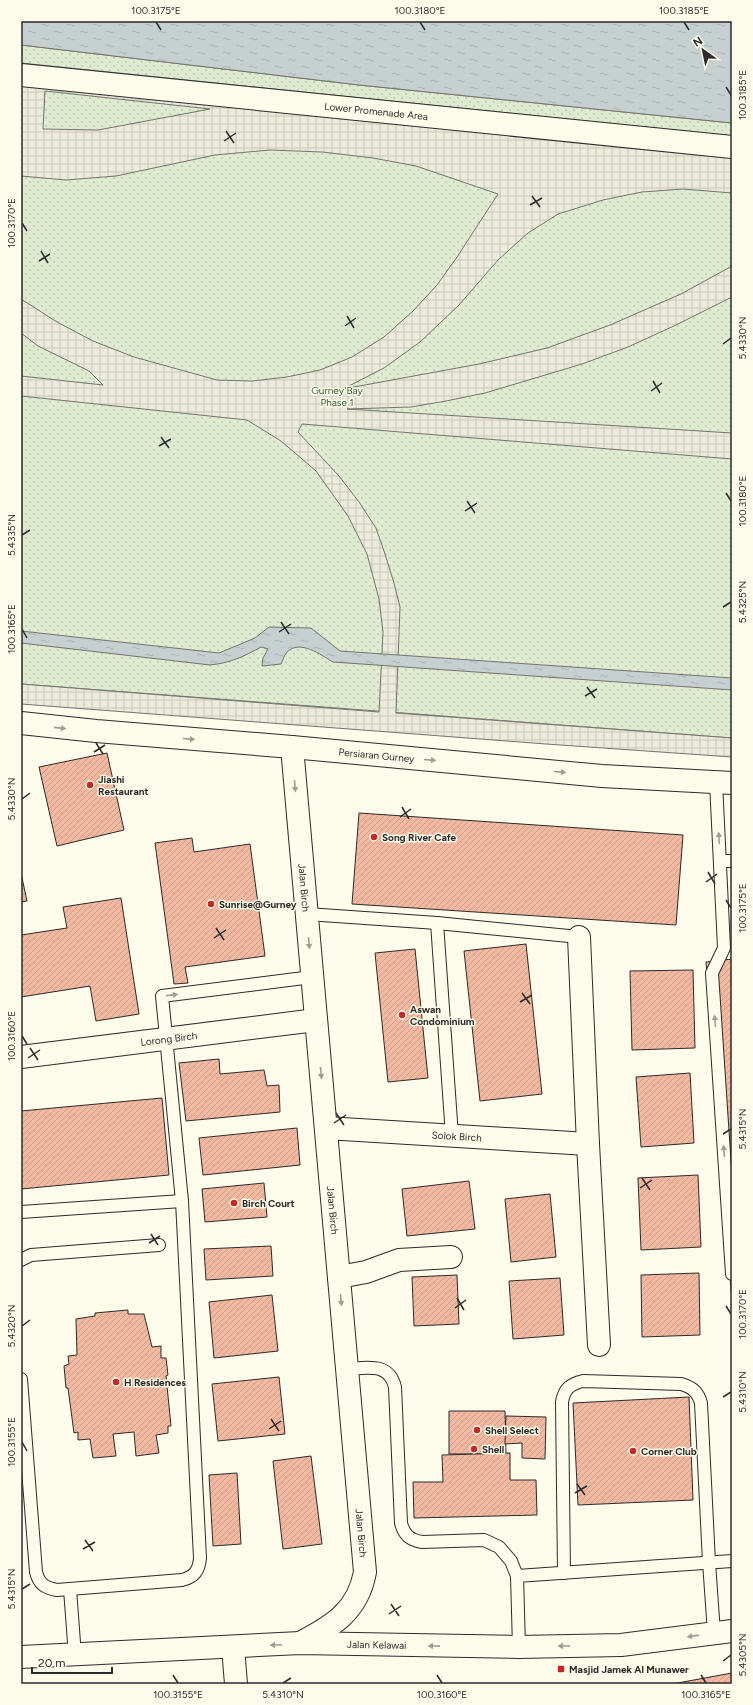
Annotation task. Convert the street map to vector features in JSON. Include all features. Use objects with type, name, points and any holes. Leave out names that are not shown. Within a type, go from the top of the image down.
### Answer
[{"type":"street","name":"Lower Promenade Area","points":[[21,75],[732,147]]},
{"type":"street","name":"Persiaran Gurney","points":[[21,724],[96,732],[292,747],[602,776],[724,783]]},
{"type":"street","name":"Jalan Birch","points":[[292,747],[365,1572],[358,1596],[348,1611],[323,1631],[300,1643]]},
{"type":"street","points":[[580,937],[588,1144],[599,1345]]},
{"type":"street","name":"Lorong Birch","points":[[21,1057],[316,1020]]},
{"type":"street","name":"Solok Birch","points":[[326,1128],[588,1144]]},
{"type":"street","points":[[339,1277],[366,1272],[399,1260],[451,1257]]},
{"type":"street","name":"Jalan Kelawai","points":[[21,1657],[75,1656],[300,1643],[519,1647],[621,1645],[723,1632]]},
{"type":"street","points":[[233,1647],[236,1684]]},
{"type":"lane","points":[[724,783],[728,947],[712,973],[732,1274]]},
{"type":"lane","points":[[307,914],[437,923],[580,937]]},
{"type":"lane","points":[[437,923],[452,1136]]},
{"type":"lane","points":[[21,1379],[36,1572],[42,1586],[57,1590],[182,1580],[190,1578],[196,1573],[200,1558],[182,1201],[162,996],[312,977]]},
{"type":"lane","points":[[21,1212],[182,1201]]},
{"type":"lane","points":[[21,1260],[32,1255],[159,1245]]},
{"type":"lane","points":[[347,1369],[382,1369],[389,1373],[394,1379],[402,1523],[403,1531],[408,1537],[414,1541],[422,1542],[484,1540],[499,1547],[511,1561],[517,1576],[519,1647]]},
{"type":"lane","points":[[564,1573],[563,1394],[568,1387],[583,1381],[681,1384],[689,1386],[699,1396],[701,1403],[709,1562],[723,1632]]},
{"type":"lane","points":[[517,1576],[732,1561]]},
{"type":"lane","points":[[70,1589],[75,1656]]},
{"type":"green space","name":"Gurney Bay Phase 1","points":[[21,45],[359,85],[732,123],[732,738],[21,684]]},
{"type":"shaded area","points":[[21,63],[732,136],[732,193],[683,189],[642,192],[603,200],[558,214],[528,233],[498,260],[459,305],[420,342],[384,368],[343,389],[479,364],[547,348],[610,325],[681,294],[732,266],[732,297],[628,347],[582,364],[485,393],[411,407],[347,409],[732,433],[732,459],[302,424],[298,432],[339,476],[359,502],[376,528],[394,583],[400,607],[396,713],[732,738],[732,757],[21,704],[21,684],[379,712],[383,632],[379,599],[367,554],[348,516],[316,471],[281,441],[247,420],[21,396],[21,376],[103,385],[89,371],[38,346],[21,333],[21,299],[57,322],[93,341],[134,357],[217,380],[252,381],[287,377],[320,370],[352,357],[384,337],[413,311],[437,285],[498,194],[416,166],[373,158],[322,152],[270,150],[215,155],[116,176],[66,180],[21,176]],"holes":[[[45,91],[210,109],[98,130],[43,129]]]},
{"type":"water","points":[[21,21],[732,21],[732,123],[359,85],[21,45]]},
{"type":"water","points":[[269,627],[311,628],[340,651],[732,678],[732,690],[333,662],[317,652],[298,647],[292,648],[287,652],[281,664],[262,666],[263,658],[268,649],[261,647],[236,659],[210,665],[21,643],[21,631],[219,653],[255,638]]},
{"type":"building","points":[[107,753],[124,830],[57,846],[39,767]]},
{"type":"building","points":[[359,813],[683,835],[676,925],[352,904]]},
{"type":"building","name":"Sunrise@Gurney","points":[[192,838],[194,852],[250,844],[265,956],[185,967],[188,983],[174,984],[155,843]]},
{"type":"building","points":[[21,873],[27,901],[21,902]]},
{"type":"building","points":[[121,898],[139,1014],[96,1021],[90,986],[21,997],[21,935],[67,928],[63,907]]},
{"type":"building","points":[[526,944],[542,1094],[480,1101],[464,951]]},
{"type":"building","name":"Aswan Condominium","points":[[415,949],[428,1078],[388,1082],[375,953]]},
{"type":"building","points":[[732,959],[732,1301],[706,962]]},
{"type":"building","points":[[693,970],[695,1048],[632,1050],[630,971]]},
{"type":"building","points":[[219,1059],[220,1074],[264,1070],[267,1086],[279,1085],[280,1112],[186,1121],[179,1063]]},
{"type":"building","points":[[690,1073],[694,1143],[641,1147],[636,1077]]},
{"type":"building","points":[[162,1098],[169,1175],[21,1189],[21,1111]]},
{"type":"building","points":[[297,1128],[300,1165],[203,1175],[199,1138]]},
{"type":"building","points":[[698,1175],[701,1247],[641,1250],[638,1178]]},
{"type":"building","points":[[469,1181],[475,1229],[407,1236],[402,1189]]},
{"type":"building","name":"Birch Court","points":[[264,1183],[267,1217],[205,1222],[202,1189]]},
{"type":"building","points":[[550,1194],[556,1257],[511,1262],[505,1199]]},
{"type":"building","points":[[271,1246],[273,1276],[206,1280],[204,1249]]},
{"type":"building","points":[[699,1273],[700,1335],[642,1337],[641,1275]]},
{"type":"building","points":[[457,1275],[459,1324],[414,1326],[412,1277]]},
{"type":"building","points":[[560,1278],[564,1335],[513,1339],[509,1281]]},
{"type":"building","points":[[272,1295],[278,1351],[214,1358],[209,1302]]},
{"type":"building","name":"H Residences","points":[[128,1310],[128,1314],[144,1314],[152,1347],[161,1346],[161,1358],[166,1358],[168,1375],[166,1376],[171,1426],[168,1426],[168,1433],[156,1435],[159,1453],[136,1456],[134,1432],[113,1434],[116,1456],[93,1458],[90,1439],[78,1440],[78,1432],[74,1433],[68,1388],[66,1388],[64,1366],[69,1364],[68,1356],[77,1355],[76,1319],[95,1316],[95,1313]]},
{"type":"building","points":[[279,1377],[285,1434],[218,1441],[212,1384]]},
{"type":"building","name":"Corner Club","points":[[689,1397],[693,1500],[578,1505],[573,1403]]},
{"type":"building","name":"Shell Select","points":[[449,1411],[505,1411],[506,1454],[449,1454]]},
{"type":"building","points":[[506,1416],[546,1417],[545,1459],[522,1458],[522,1443],[505,1444]]},
{"type":"building","points":[[510,1453],[510,1480],[536,1480],[537,1515],[414,1518],[413,1482],[443,1482],[442,1455]]},
{"type":"building","points":[[311,1456],[322,1544],[283,1549],[273,1461]]},
{"type":"building","points":[[237,1473],[241,1544],[213,1546],[209,1475]]},
{"type":"building","points":[[732,1673],[732,1684],[672,1684]]},
{"type":"place","name":"Jiashi Restaurant","points":[[90,785]]},
{"type":"place","name":"Song River Cafe","points":[[374,837]]},
{"type":"place","name":"Sunrise@Gurney","points":[[211,904]]},
{"type":"place","name":"Aswan Condominium","points":[[402,1015]]},
{"type":"place","name":"Birch Court","points":[[234,1203]]},
{"type":"place","name":"H Residences","points":[[116,1382]]},
{"type":"place","name":"Shell Select","points":[[477,1430]]},
{"type":"place","name":"Shell","points":[[474,1449]]},
{"type":"place","name":"Corner Club","points":[[633,1451]]},
{"type":"place","name":"Masjid Jamek Al Munawer","points":[[561,1669]]}]
